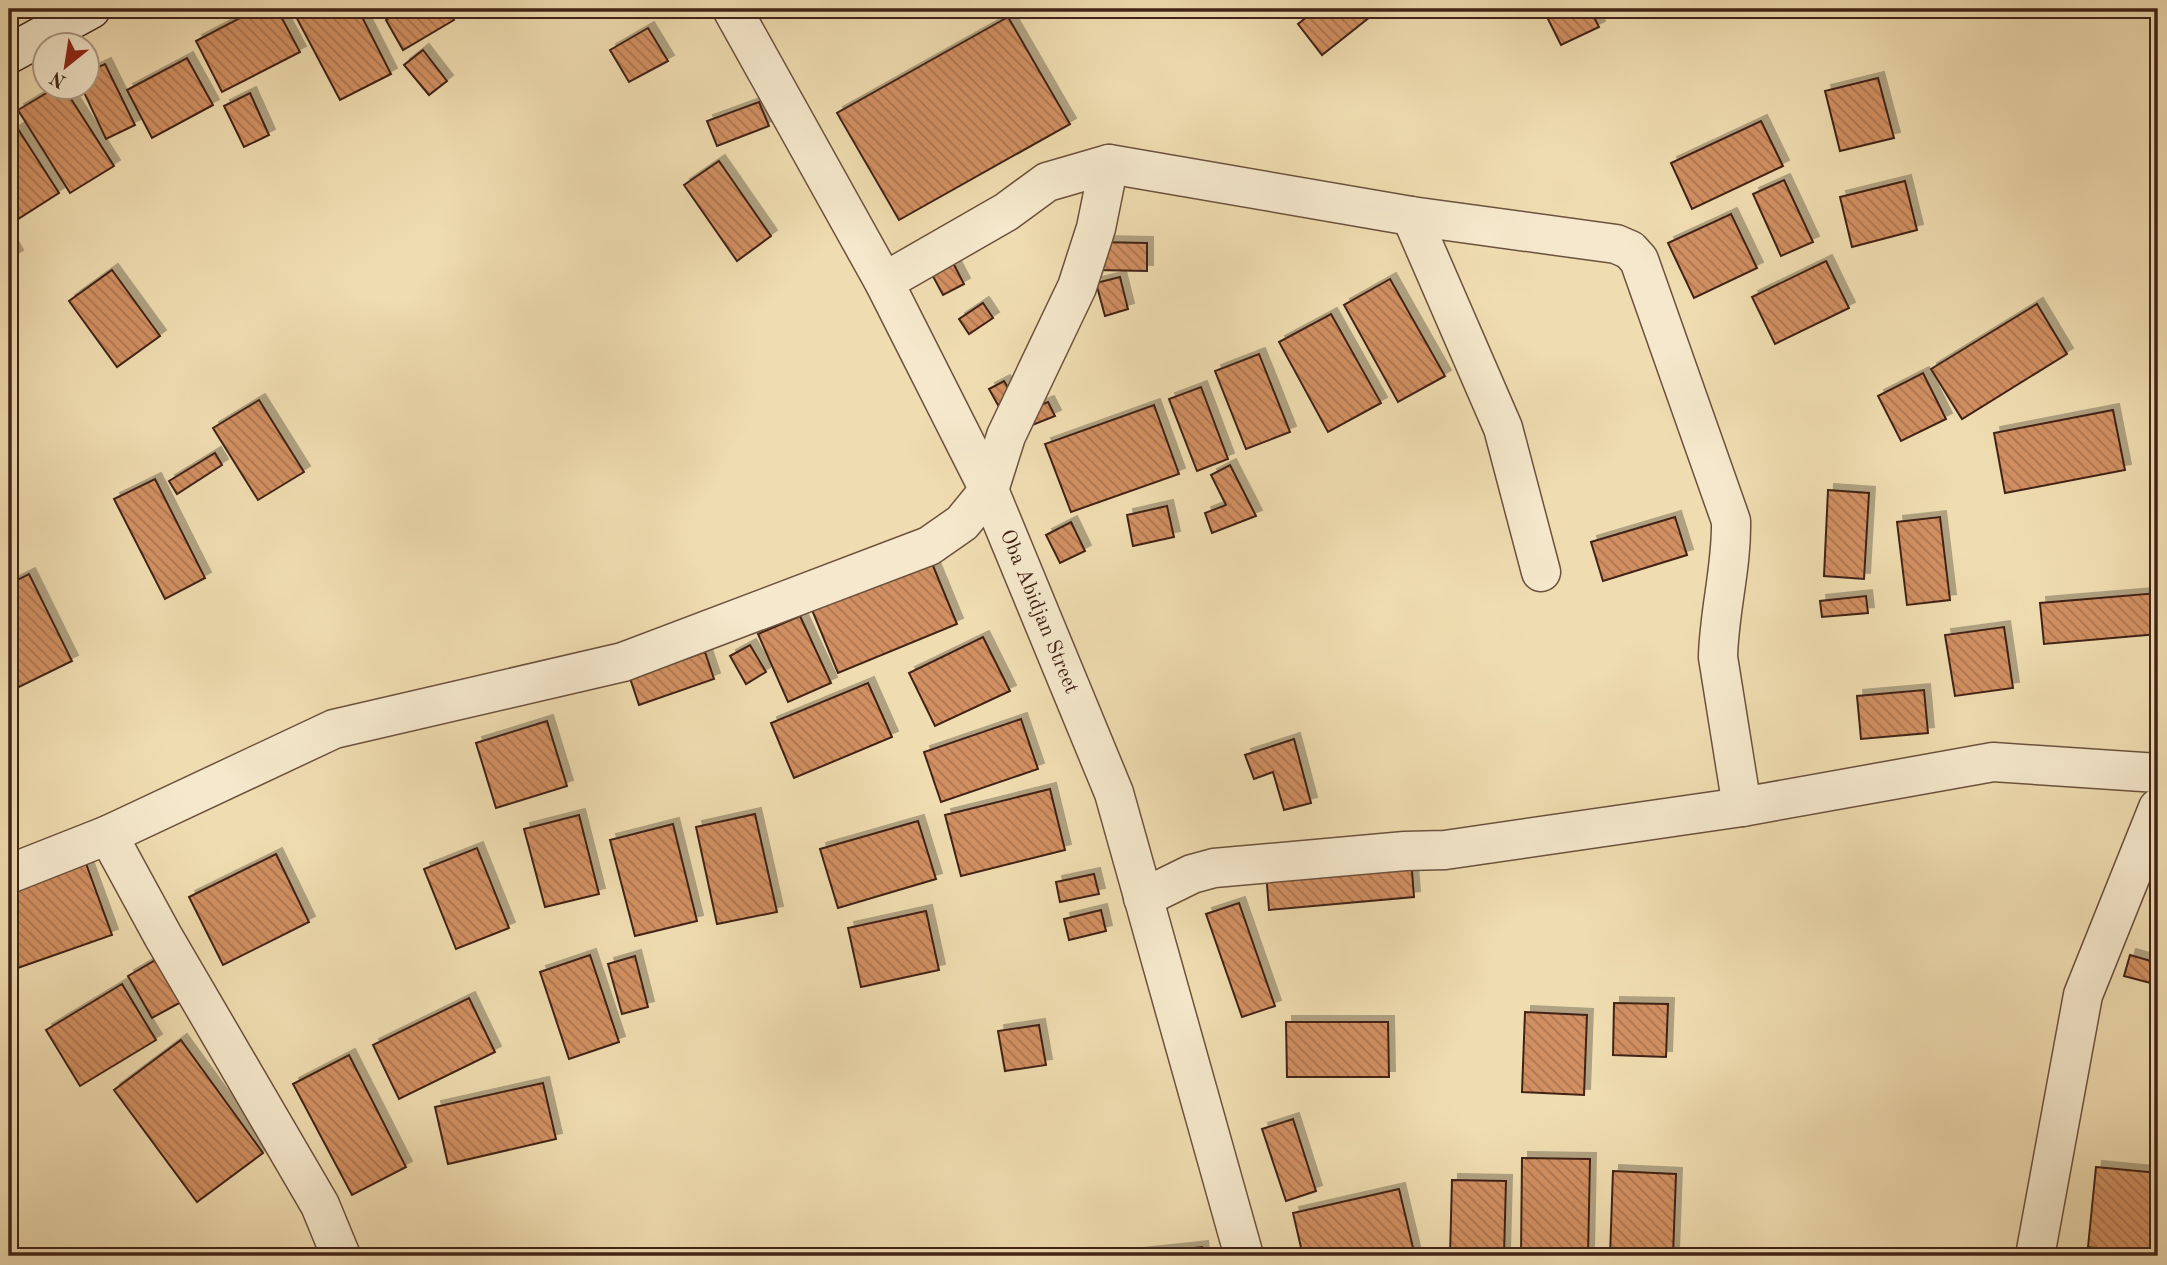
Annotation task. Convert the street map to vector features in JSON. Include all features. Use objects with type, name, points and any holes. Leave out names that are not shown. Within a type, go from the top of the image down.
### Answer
[{"type":"street","points":[[9,54],[91,9]]},
{"type":"street","name":"Oba Abidjan Street","points":[[732,9],[884,282],[989,489],[1114,793],[1244,1256]]},
{"type":"street","points":[[9,874],[108,835],[334,729],[623,662],[929,546],[962,523],[989,489],[1006,436],[1077,287],[1096,228],[1109,164]]},
{"type":"street","points":[[884,282],[1006,212],[1047,182],[1109,164],[1411,216],[1616,244],[1630,250],[1639,260],[1731,521],[1732,547],[1718,657],[1742,807]]},
{"type":"street","points":[[1411,216],[1503,428],[1542,572]]},
{"type":"street","points":[[1143,898],[1192,874],[1214,867],[1445,850],[1742,807],[1993,762],[2158,773]]},
{"type":"street","points":[[2035,1256],[2083,995],[2145,883],[2158,808]]},
{"type":"street","points":[[108,835],[163,936],[320,1205],[341,1256]]},
{"type":"building","points":[[257,9],[277,9],[300,52],[222,92],[196,41]]},
{"type":"building","points":[[292,9],[358,9],[391,74],[340,100]]},
{"type":"building","points":[[405,9],[448,9],[454,20],[403,50],[386,20]]},
{"type":"building","points":[[1317,9],[1380,9],[1322,55],[1298,24]]},
{"type":"building","points":[[1543,9],[1590,9],[1599,27],[1561,45]]},
{"type":"building","points":[[1008,17],[1070,124],[899,220],[837,113]]},
{"type":"building","points":[[648,28],[668,61],[629,82],[610,50]]},
{"type":"building","points":[[423,50],[447,81],[429,95],[404,65]]},
{"type":"building","points":[[187,58],[213,105],[152,138],[127,90]]},
{"type":"building","points":[[105,64],[135,125],[106,139],[89,102],[102,102],[102,65]]},
{"type":"building","points":[[1878,78],[1894,138],[1840,151],[1825,91]]},
{"type":"building","points":[[250,93],[269,135],[244,147],[224,106]]},
{"type":"building","points":[[32,102],[73,102],[114,166],[70,193],[18,110]]},
{"type":"building","points":[[759,102],[769,126],[717,146],[707,121]]},
{"type":"building","points":[[1761,121],[1783,166],[1692,209],[1671,163]]},
{"type":"building","points":[[18,129],[59,193],[18,219],[9,204],[9,134]]},
{"type":"building","points":[[719,161],[771,236],[737,261],[684,185]]},
{"type":"building","points":[[1784,180],[1813,242],[1781,256],[1753,194]]},
{"type":"building","points":[[1905,181],[1917,230],[1852,247],[1840,197]]},
{"type":"building","points":[[1731,214],[1757,268],[1694,298],[1668,243]]},
{"type":"building","points":[[9,242],[17,256],[9,261]]},
{"type":"building","points":[[1097,242],[1147,243],[1147,271],[1096,270]]},
{"type":"building","points":[[950,257],[964,284],[943,295],[928,267]]},
{"type":"building","points":[[1826,261],[1849,308],[1775,344],[1752,297]]},
{"type":"building","points":[[112,270],[160,336],[117,367],[69,301]]},
{"type":"building","points":[[1120,277],[1128,309],[1105,316],[1096,283]]},
{"type":"building","points":[[1390,279],[1445,376],[1398,402],[1344,305]]},
{"type":"building","points":[[983,303],[993,318],[969,334],[959,319]]},
{"type":"building","points":[[2037,304],[2067,354],[1962,419],[1931,369]]},
{"type":"building","points":[[1331,314],[1381,403],[1328,432],[1279,342]]},
{"type":"building","points":[[1259,354],[1290,432],[1246,449],[1215,371]]},
{"type":"building","points":[[1923,373],[1946,419],[1901,441],[1878,396]]},
{"type":"building","points":[[1004,381],[1013,396],[998,405],[989,389]]},
{"type":"building","points":[[1201,387],[1228,459],[1197,471],[1169,399]]},
{"type":"building","points":[[259,400],[304,472],[258,500],[213,428]]},
{"type":"building","points":[[1048,402],[1055,416],[1025,428],[1019,414]]},
{"type":"building","points":[[1154,405],[1179,474],[1071,512],[1045,444]]},
{"type":"building","points":[[2113,410],[2125,470],[2005,493],[1994,433]]},
{"type":"building","points":[[215,453],[222,465],[177,494],[169,481]]},
{"type":"building","points":[[1230,465],[1256,516],[1212,533],[1205,513],[1226,505],[1211,475]]},
{"type":"building","points":[[155,479],[205,578],[165,599],[114,499]]},
{"type":"building","points":[[1828,490],[1869,493],[1864,579],[1824,576]]},
{"type":"building","points":[[1167,506],[1174,537],[1133,546],[1127,515]]},
{"type":"building","points":[[1675,517],[1687,555],[1603,581],[1591,542]]},
{"type":"building","points":[[1940,517],[1950,600],[1907,605],[1897,522]]},
{"type":"building","points":[[1071,522],[1085,551],[1060,563],[1046,535]]},
{"type":"building","points":[[929,556],[957,624],[838,673],[810,605]]},
{"type":"building","points":[[29,574],[72,661],[19,687],[9,666],[9,584]]},
{"type":"building","points":[[2158,593],[2158,634],[2044,644],[2040,603]]},
{"type":"building","points":[[1866,596],[1868,613],[1822,617],[1820,601]]},
{"type":"building","points":[[800,616],[831,683],[788,702],[758,634]]},
{"type":"building","points":[[2004,627],[2013,688],[1955,696],[1945,635]]},
{"type":"building","points":[[983,637],[1010,691],[935,726],[909,673]]},
{"type":"building","points":[[750,645],[766,672],[746,684],[730,656]]},
{"type":"building","points":[[705,652],[714,679],[639,705],[630,678]]},
{"type":"building","points":[[868,683],[892,737],[794,778],[771,723]]},
{"type":"building","points":[[1924,690],[1928,733],[1861,739],[1857,696]]},
{"type":"building","points":[[1021,719],[1038,769],[941,802],[924,752]]},
{"type":"building","points":[[547,721],[567,786],[496,808],[476,743]]},
{"type":"building","points":[[1294,739],[1311,803],[1284,810],[1273,772],[1254,779],[1245,755]]},
{"type":"building","points":[[1050,789],[1065,850],[961,876],[945,815]]},
{"type":"building","points":[[755,814],[777,912],[717,924],[696,827]]},
{"type":"building","points":[[579,815],[599,894],[545,907],[524,829]]},
{"type":"building","points":[[918,821],[936,879],[838,908],[820,849]]},
{"type":"building","points":[[673,824],[697,921],[635,936],[610,840]]},
{"type":"building","points":[[477,848],[509,928],[456,949],[424,869]]},
{"type":"building","points":[[276,854],[309,922],[223,965],[189,897]]},
{"type":"building","points":[[84,858],[112,935],[9,971],[9,885]]},
{"type":"building","points":[[1411,859],[1414,897],[1269,910],[1266,872]]},
{"type":"building","points":[[1094,874],[1099,894],[1060,902],[1056,882]]},
{"type":"building","points":[[1239,903],[1275,1006],[1242,1017],[1206,914]]},
{"type":"building","points":[[1101,910],[1106,931],[1069,940],[1064,919]]},
{"type":"building","points":[[926,911],[939,970],[861,987],[848,928]]},
{"type":"building","points":[[590,955],[619,1042],[569,1059],[540,972]]},
{"type":"building","points":[[2130,955],[2158,963],[2158,985],[2124,976]]},
{"type":"building","points":[[635,956],[648,1007],[622,1014],[608,964]]},
{"type":"building","points":[[159,958],[183,1001],[152,1018],[128,976]]},
{"type":"building","points":[[122,984],[156,1040],[80,1086],[46,1030]]},
{"type":"building","points":[[469,998],[495,1052],[399,1099],[373,1045]]},
{"type":"building","points":[[1614,1003],[1668,1004],[1666,1057],[1613,1055]]},
{"type":"building","points":[[1525,1012],[1587,1015],[1584,1095],[1522,1092]]},
{"type":"building","points":[[1286,1022],[1388,1022],[1389,1077],[1287,1077]]},
{"type":"building","points":[[1039,1025],[1046,1065],[1005,1071],[998,1031]]},
{"type":"building","points":[[181,1040],[263,1153],[197,1202],[114,1090]]},
{"type":"building","points":[[349,1055],[406,1167],[352,1195],[293,1084]]},
{"type":"building","points":[[543,1083],[556,1139],[448,1164],[435,1107]]},
{"type":"building","points":[[1293,1119],[1316,1191],[1286,1201],[1262,1129]]},
{"type":"building","points":[[1522,1158],[1590,1159],[1588,1256],[1521,1256]]},
{"type":"building","points":[[2096,1167],[2158,1173],[2155,1255],[2088,1247]]},
{"type":"building","points":[[1613,1171],[1676,1174],[1673,1256],[1610,1256]]},
{"type":"building","points":[[1452,1180],[1506,1181],[1504,1256],[1450,1256]]},
{"type":"building","points":[[1399,1189],[1415,1256],[1339,1256],[1337,1249],[1303,1256],[1293,1213]]},
{"type":"building","points":[[1202,1247],[1203,1256],[1118,1256]]}]
